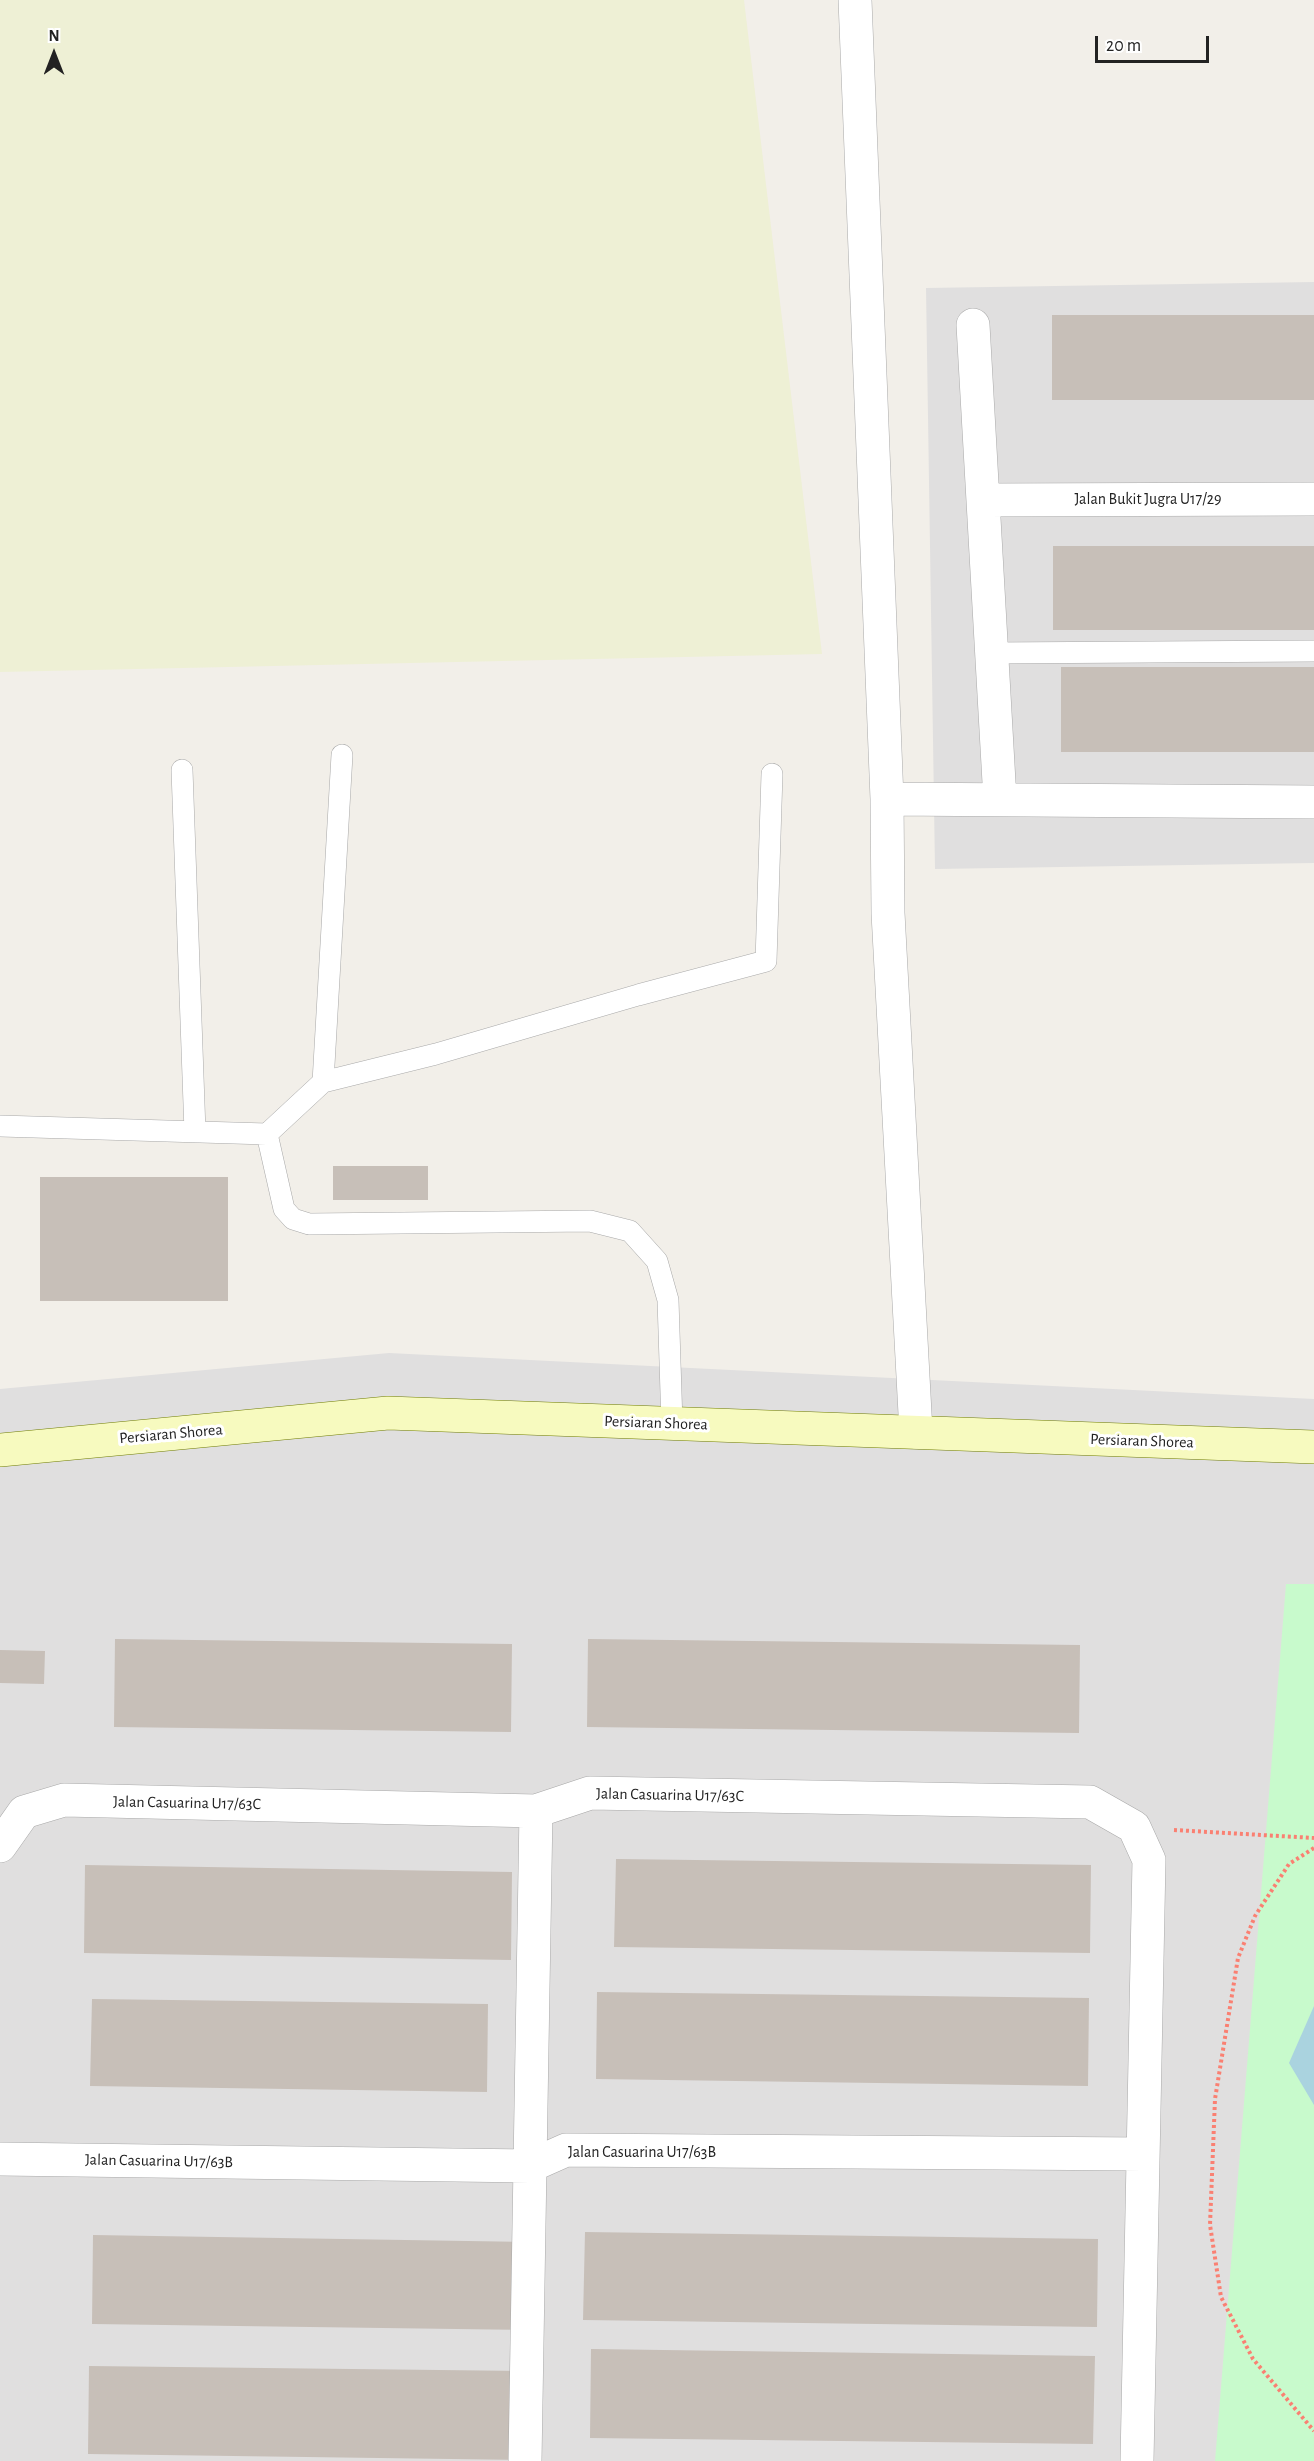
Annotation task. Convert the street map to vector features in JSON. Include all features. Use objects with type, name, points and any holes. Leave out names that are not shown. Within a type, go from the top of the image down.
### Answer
[{"type":"main road","name":"Persiaran Shorea","points":[[0,1450],[388,1413],[1314,1447]]},
{"type":"street","points":[[855,0],[887,799],[888,913],[916,1432]]},
{"type":"street","points":[[973,325],[1000,800]]},
{"type":"street","name":"Jalan Bukit Jugra U17/29","points":[[983,500],[1314,499]]},
{"type":"street","points":[[887,799],[1314,802]]},
{"type":"street","name":"Jalan Casuarina U17/63C","points":[[0,1846],[24,1812],[64,1800],[536,1811],[590,1793],[1090,1802],[1134,1827]]},
{"type":"street","points":[[525,2461],[536,1811]]},
{"type":"street","points":[[1134,1827],[1149,1860],[1137,2461]]},
{"type":"street","name":"Jalan Casuarina U17/63B","points":[[0,2159],[530,2166],[566,2150],[1143,2154]]},
{"type":"lane","points":[[992,653],[1314,651]]},
{"type":"lane","points":[[322,1082],[342,755]]},
{"type":"lane","points":[[182,770],[195,1132]]},
{"type":"lane","points":[[0,1126],[267,1134],[322,1082],[436,1054],[638,994],[766,961],[772,774]]},
{"type":"lane","points":[[267,1134],[284,1209],[293,1219],[309,1224],[590,1221],[630,1231],[657,1262],[668,1300],[672,1424]]},
{"type":"path","points":[[1134,1827],[1314,1838]]},
{"type":"path","points":[[1314,1848],[1290,1864],[1255,1916],[1238,1958],[1215,2099],[1210,2225],[1221,2297],[1253,2360],[1314,2431]]},
{"type":"shaded area","points":[[1314,282],[1314,863],[935,869],[926,288]]},
{"type":"shaded area","points":[[389,1353],[1314,1399],[1314,2461],[0,2461],[0,1389]]},
{"type":"green space","points":[[0,0],[744,0],[822,654],[0,672]]},
{"type":"green space","points":[[1286,1584],[1314,1584],[1314,2461],[1215,2461]]},
{"type":"water","points":[[1314,2006],[1314,2105],[1289,2063]]},
{"type":"building","points":[[1052,315],[1314,315],[1314,400],[1052,400]]},
{"type":"building","points":[[1053,546],[1314,546],[1314,630],[1053,630]]},
{"type":"building","points":[[1061,667],[1314,667],[1314,752],[1061,752]]},
{"type":"building","points":[[333,1166],[428,1166],[428,1200],[333,1200]]},
{"type":"building","points":[[40,1177],[228,1177],[228,1301],[40,1301]]},
{"type":"building","points":[[115,1639],[512,1644],[511,1732],[114,1727]]},
{"type":"building","points":[[588,1639],[1080,1645],[1079,1733],[587,1727]]},
{"type":"building","points":[[0,1650],[45,1651],[44,1684],[0,1683]]},
{"type":"building","points":[[616,1859],[1091,1865],[1090,1953],[614,1947]]},
{"type":"building","points":[[85,1865],[512,1872],[511,1960],[84,1953]]},
{"type":"building","points":[[597,1992],[1089,1998],[1088,2086],[596,2079]]},
{"type":"building","points":[[92,1999],[488,2004],[487,2092],[90,2086]]},
{"type":"building","points":[[585,2232],[1098,2239],[1097,2327],[583,2320]]},
{"type":"building","points":[[93,2235],[530,2242],[529,2330],[92,2324]]},
{"type":"building","points":[[591,2349],[1095,2356],[1093,2444],[590,2438]]},
{"type":"building","points":[[89,2366],[526,2371],[524,2460],[88,2454]]}]
